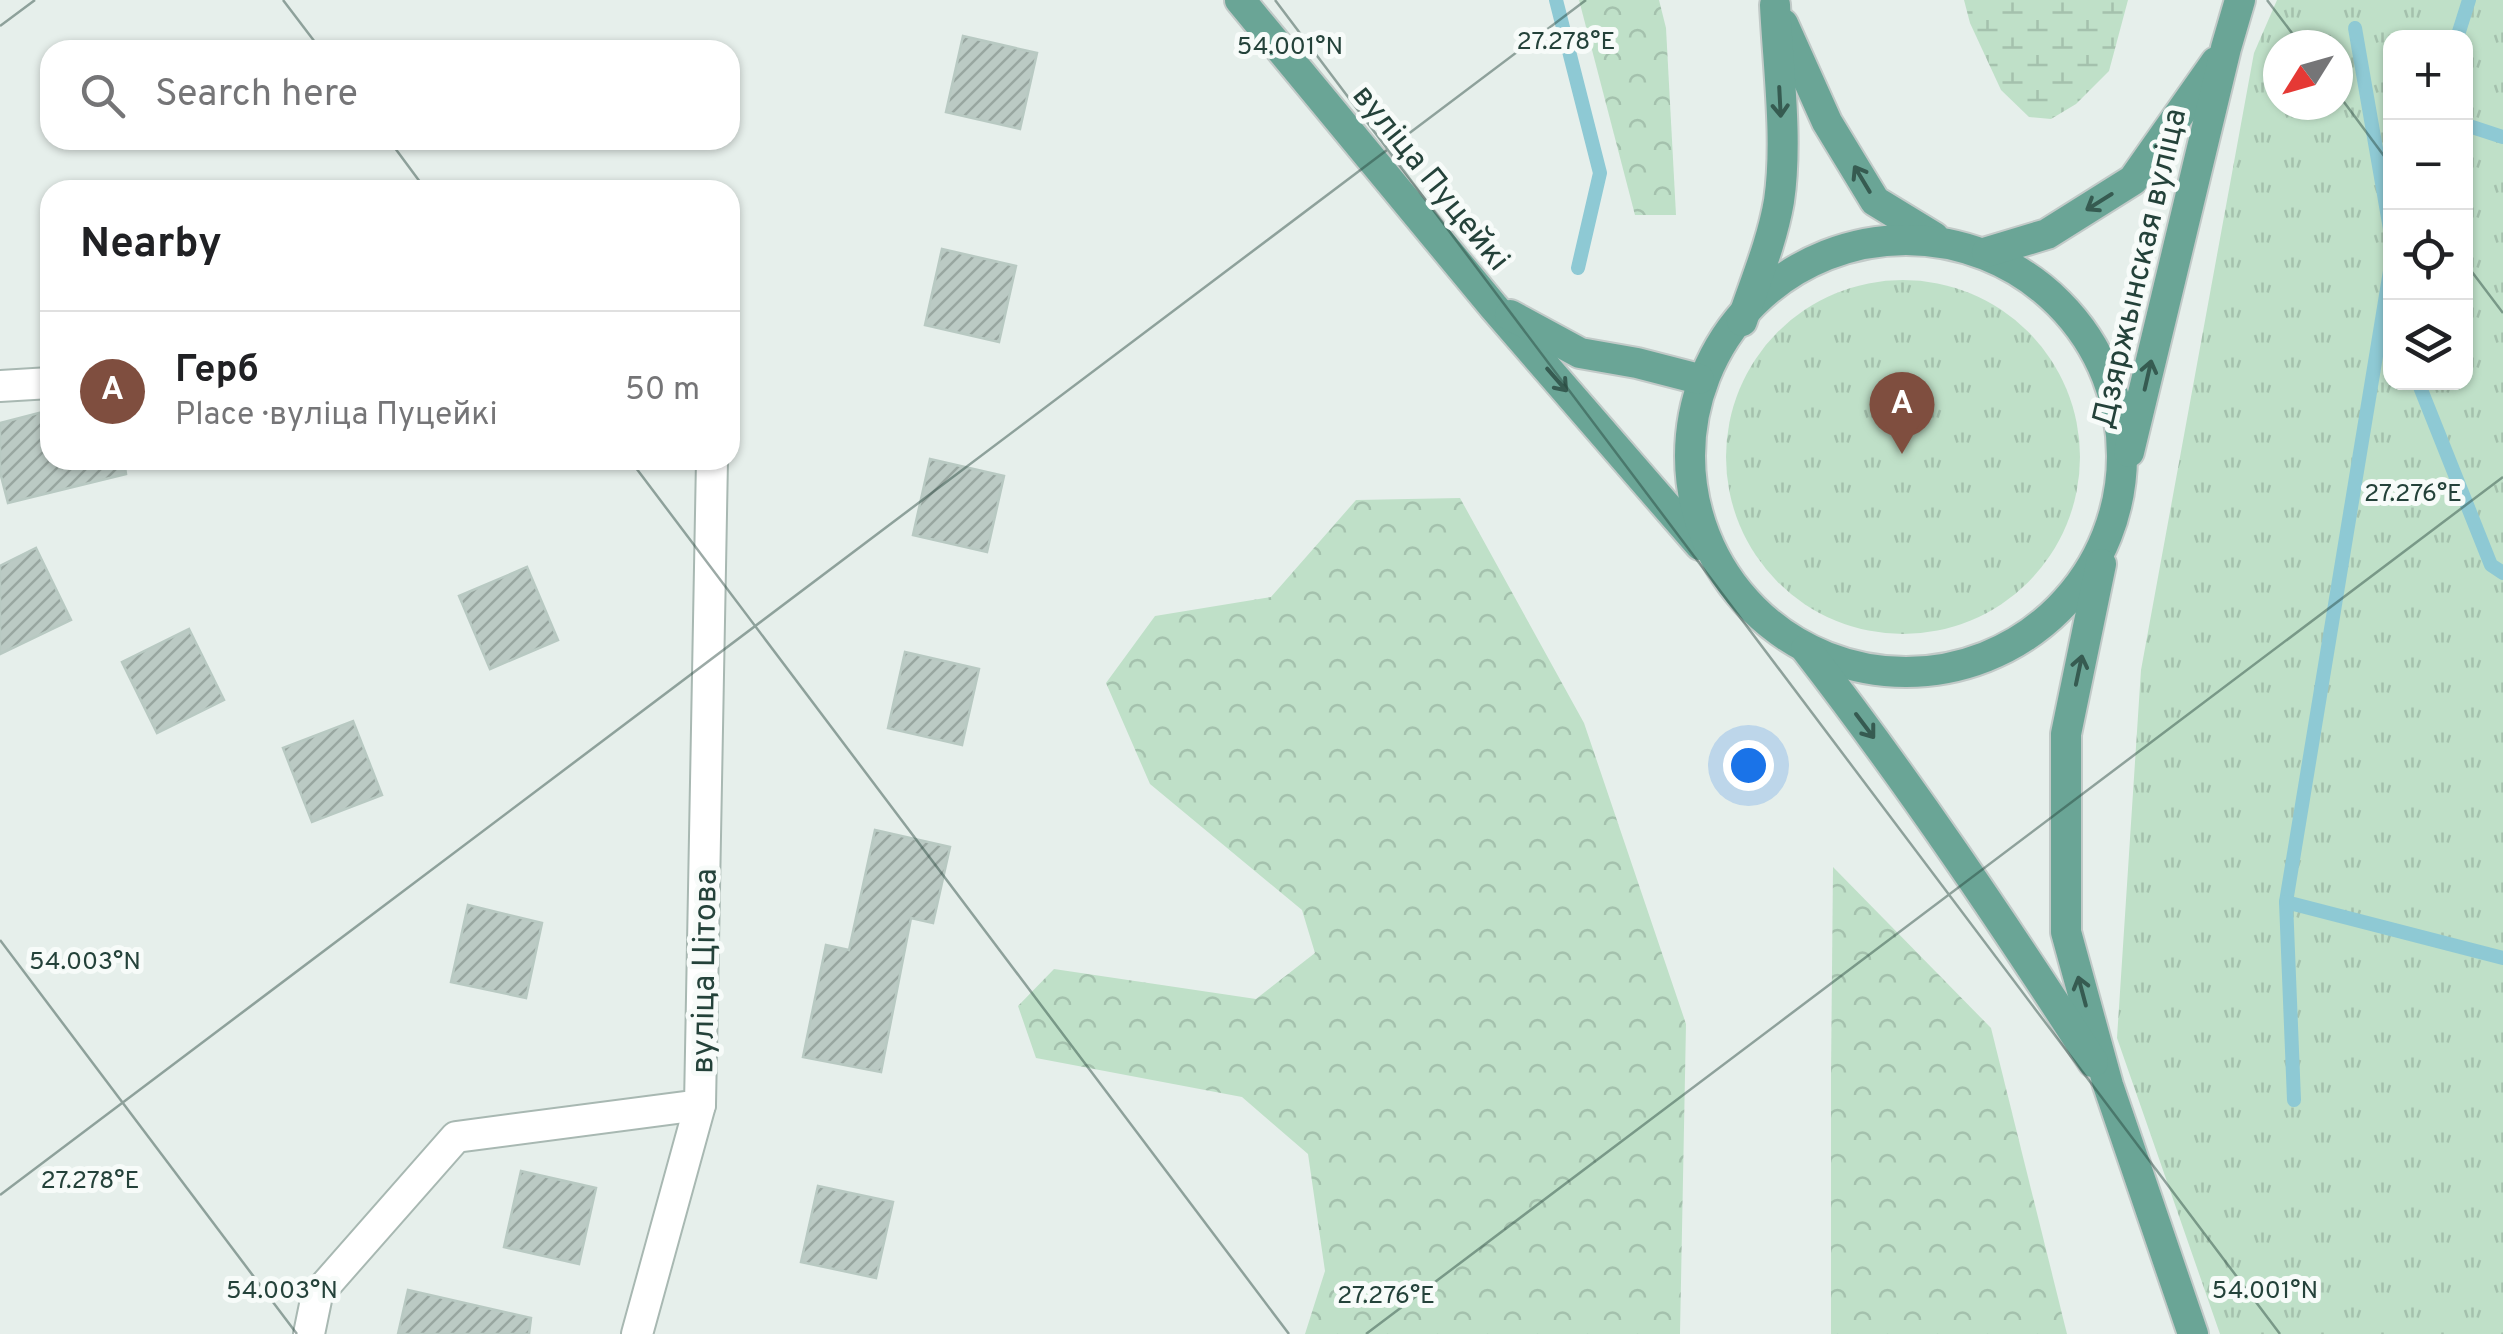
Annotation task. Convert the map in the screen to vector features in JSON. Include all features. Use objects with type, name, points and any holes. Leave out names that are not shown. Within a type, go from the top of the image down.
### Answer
[{"type":"main road","name":"вуліца Пуцейкі","points":[[1240,0],[1493,306],[1715,563]]},
{"type":"main road","name":"Дзяржынская вуліца","points":[[2117,504],[2240,0]]},
{"type":"main road","points":[[1774,2],[1828,122],[1875,201],[1937,238]]},
{"type":"main road","points":[[1741,323],[1779,200],[1782,141],[1774,2]]},
{"type":"main road","name":"Дзяржынская вуліца","points":[[1987,252],[2047,234],[2133,180],[2226,48]]},
{"type":"main road","points":[[2108,1085],[1994,909],[1867,728],[1806,649],[1754,612],[1715,563],[1692,504],[1687,441],[1699,379],[1741,323],[1789,282],[1830,258],[1880,237],[1937,238],[1987,252],[2040,283],[2082,328],[2110,382],[2122,443],[2117,504],[2066,734],[2066,932],[2108,1085],[2193,1334]]},
{"type":"main road","name":"вуліца Пуцейкі","points":[[1493,306],[1580,354],[1699,379]]},
{"type":"main road","points":[[1806,649],[1863,668],[1922,672],[1981,659],[2034,630],[2077,589],[2107,537]]},
{"type":"street","points":[[0,386],[40,384]]},
{"type":"street","name":"вуліца Цітова","points":[[309,1334],[317,1295],[456,1138],[700,1105],[712,470]]},
{"type":"street","points":[[637,1334],[700,1105]]},
{"type":"green space","points":[[1579,0],[1659,0],[1666,28],[1676,215],[1635,215]]},
{"type":"green space","points":[[1964,0],[2128,0],[2109,71],[2076,104],[2051,119],[2029,117],[2001,90],[1970,23]]},
{"type":"green space","points":[[2277,0],[2503,0],[2503,1334],[2220,1334],[2117,1038],[2141,670],[2254,53],[2263,32],[2263,120],[2353,120],[2353,30],[2264,30]]},
{"type":"green space","points":[[1903,280],[1938,283],[1971,293],[2028,332],[2067,389],[2077,422],[2077,492],[2067,525],[2028,582],[1971,621],[1938,631],[1903,634],[1868,631],[1835,621],[1778,582],[1739,525],[1729,492],[1726,457],[1729,422],[1739,389],[1778,332],[1835,293],[1868,283]]},
{"type":"green space","points":[[1460,498],[1584,723],[1686,1024],[1680,1334],[1305,1334],[1325,1271],[1308,1154],[1242,1097],[1036,1058],[1018,1006],[1054,969],[1256,999],[1315,953],[1302,910],[1150,784],[1106,683],[1155,616],[1271,597],[1356,500]]},
{"type":"green space","points":[[1833,867],[1991,1028],[2067,1334],[1831,1334]]},
{"type":"building","points":[[963,36],[1037,53],[1020,129],[946,112]]},
{"type":"building","points":[[942,249],[1016,266],[999,342],[925,325]]},
{"type":"building","points":[[40,413],[40,470],[125,470],[126,474],[8,503],[0,472],[0,423]]},
{"type":"building","points":[[930,459],[1004,476],[987,552],[913,535]]},
{"type":"building","points":[[36,548],[71,620],[0,654],[0,566]]},
{"type":"building","points":[[527,567],[558,640],[490,669],[459,596]]},
{"type":"building","points":[[189,629],[224,700],[157,733],[122,662]]},
{"type":"building","points":[[905,652],[979,669],[962,745],[888,728]]},
{"type":"building","points":[[353,721],[382,795],[312,822],[283,748]]},
{"type":"building","points":[[875,830],[950,847],[933,923],[911,918],[881,1072],[803,1057],[826,945],[849,950]]},
{"type":"building","points":[[468,905],[542,923],[526,998],[451,982]]},
{"type":"building","points":[[521,1171],[596,1188],[579,1264],[504,1247]]},
{"type":"building","points":[[818,1186],[893,1202],[876,1278],[801,1262]]},
{"type":"building","points":[[408,1290],[531,1318],[529,1334],[398,1334]]},
{"type":"waterway","points":[[1556,0],[1600,173],[1578,268]]},
{"type":"waterway","points":[[2460,30],[2469,0]]},
{"type":"waterway","points":[[2355,28],[2387,210]]},
{"type":"waterway","points":[[2473,127],[2503,137]]},
{"type":"waterway","points":[[2286,902],[2385,300]]},
{"type":"waterway","points":[[2421,390],[2491,565],[2503,573]]},
{"type":"waterway","points":[[2294,1100],[2286,902],[2503,958]]},
{"type":"place","name":"Герб","points":[[1902,454]]}]
